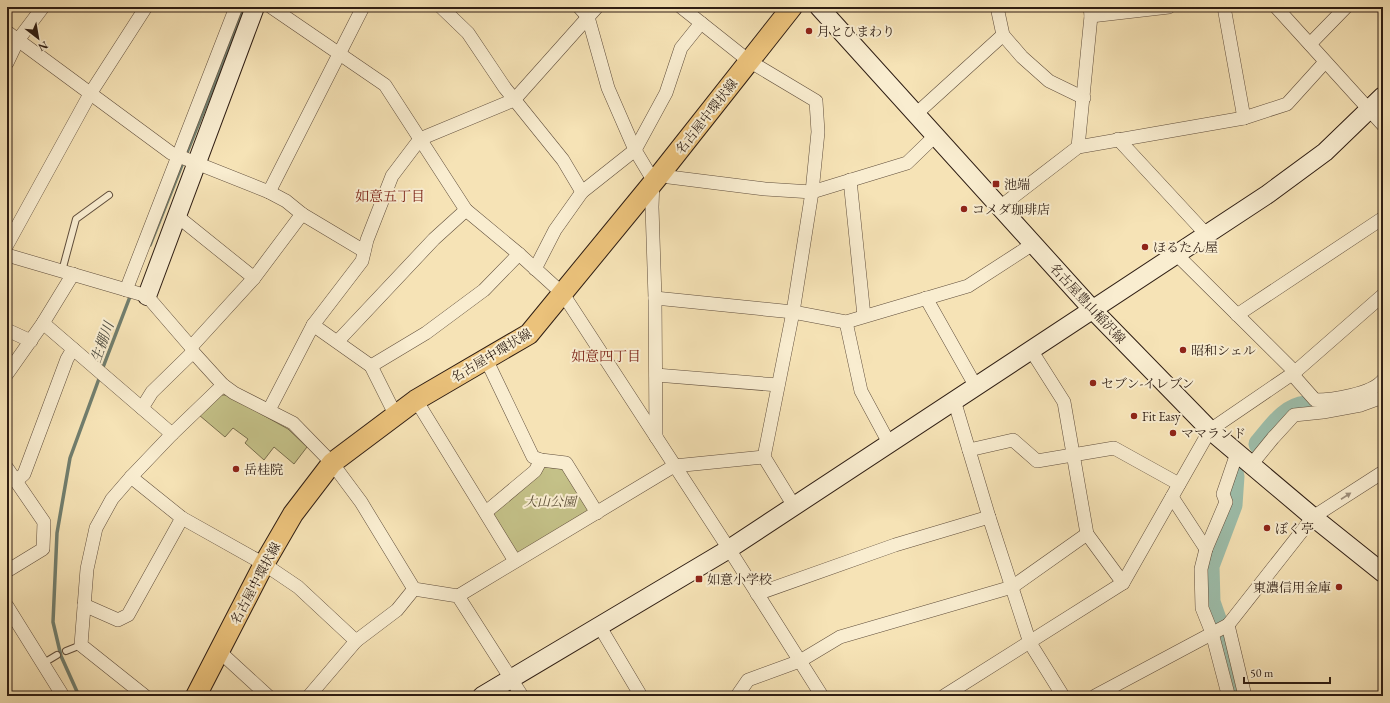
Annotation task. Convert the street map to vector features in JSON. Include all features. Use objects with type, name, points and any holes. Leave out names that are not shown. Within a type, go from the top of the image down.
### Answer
[{"type":"main road","name":"名古屋中環状線","points":[[196,696],[264,564],[293,514],[332,463],[416,400],[529,334],[563,294],[792,7]]},
{"type":"street","points":[[7,63],[18,40],[43,7]]},
{"type":"street","points":[[7,245],[90,94],[146,7]]},
{"type":"street","points":[[135,292],[186,158],[236,7]]},
{"type":"street","points":[[135,292],[177,216],[186,158],[255,7]]},
{"type":"street","points":[[271,7],[385,85],[466,210],[519,254],[563,294],[758,594],[822,696]]},
{"type":"street","points":[[269,192],[364,7]]},
{"type":"street","points":[[441,7],[468,33],[514,100],[563,160],[582,192]]},
{"type":"street","points":[[579,7],[588,17],[608,88],[635,150],[657,177],[652,207],[655,298],[656,437]]},
{"type":"street","points":[[269,410],[313,325],[362,261],[364,251],[392,176],[420,139],[514,100],[597,7]]},
{"type":"street","points":[[681,7],[749,61],[816,101],[818,132],[812,192],[792,312],[764,457],[794,506]]},
{"type":"street","name":"名古屋豊山稲沢線","points":[[819,7],[1092,309],[1210,430],[1313,518],[1383,572]]},
{"type":"street","points":[[997,7],[1003,35],[1022,57],[1049,81],[1084,98]]},
{"type":"street","points":[[1078,147],[1084,98],[1090,12],[1169,7]]},
{"type":"street","points":[[1224,7],[1244,118]]},
{"type":"street","points":[[1276,7],[1383,125]]},
{"type":"street","points":[[1310,44],[1346,7]]},
{"type":"street","points":[[535,269],[555,230],[582,192],[635,150],[666,93],[681,48],[701,23]]},
{"type":"street","points":[[7,32],[171,153],[269,192],[286,201],[302,214],[364,251]]},
{"type":"street","points":[[916,114],[1003,35]]},
{"type":"street","points":[[1000,207],[1078,147],[1244,118],[1287,104],[1325,62]]},
{"type":"street","points":[[482,696],[729,549],[975,385],[1031,350],[1268,194],[1325,152],[1383,96]]},
{"type":"street","points":[[657,177],[670,177],[765,189],[812,192],[907,163],[935,136]]},
{"type":"street","points":[[1118,139],[1206,234]]},
{"type":"street","points":[[850,180],[864,316]]},
{"type":"street","points":[[338,341],[434,239],[466,210]]},
{"type":"street","points":[[142,408],[152,392],[192,350],[254,278],[302,214]]},
{"type":"street","points":[[177,216],[254,278]]},
{"type":"street","points":[[1237,315],[1383,218]]},
{"type":"street","points":[[655,298],[792,312],[846,322],[968,286],[1033,244]]},
{"type":"street","points":[[371,366],[426,334],[484,290],[519,254]]},
{"type":"street","points":[[1176,254],[1293,373],[1315,400],[1328,400],[1359,393],[1379,385],[1383,380]]},
{"type":"street","points":[[7,255],[135,292],[192,350],[223,385],[234,394],[293,423],[332,463],[361,502],[414,589],[458,596],[674,466],[764,457]]},
{"type":"street","points":[[7,374],[43,323],[68,272]]},
{"type":"street","points":[[926,298],[975,385]]},
{"type":"street","points":[[944,696],[1123,583],[1210,430],[1293,373],[1382,298]]},
{"type":"street","points":[[846,322],[861,391],[889,443]]},
{"type":"street","points":[[43,323],[172,434]]},
{"type":"street","points":[[313,325],[338,341],[371,366],[396,416]]},
{"type":"street","points":[[7,330],[31,341]]},
{"type":"street","points":[[16,481],[24,474],[72,349]]},
{"type":"street","points":[[1031,350],[1064,402],[1087,534],[1123,583]]},
{"type":"street","points":[[486,359],[533,457],[541,460],[566,463],[597,513]]},
{"type":"street","points":[[656,375],[778,385]]},
{"type":"street","points":[[145,696],[81,645],[87,569],[96,528],[112,499],[131,477],[172,434],[223,385]]},
{"type":"street","points":[[1252,465],[1273,438],[1294,415],[1323,412],[1362,405],[1383,397]]},
{"type":"street","points":[[416,400],[515,561]]},
{"type":"street","points":[[954,400],[989,518],[1030,642],[1063,696]]},
{"type":"street","points":[[969,450],[1013,440],[1037,461],[1114,448],[1179,484]]},
{"type":"street","points":[[1237,453],[1223,494],[1226,502],[1206,549],[1201,569],[1202,608],[1220,629],[1245,696]]},
{"type":"street","points":[[486,512],[535,471],[541,460]]},
{"type":"street","points":[[7,468],[44,522],[43,549],[7,571]]},
{"type":"street","points":[[1095,696],[1220,629],[1313,518],[1383,472]]},
{"type":"street","points":[[131,477],[182,518],[264,564],[298,587],[356,641]]},
{"type":"street","points":[[1172,498],[1206,549]]},
{"type":"street","points":[[84,605],[118,620],[128,615],[182,518]]},
{"type":"street","points":[[758,594],[895,545],[989,518]]},
{"type":"street","points":[[737,696],[748,680],[800,661],[840,637],[1012,587],[1087,534]]},
{"type":"street","points":[[309,696],[356,641],[397,610],[414,589]]},
{"type":"street","points":[[458,596],[522,696]]},
{"type":"street","points":[[7,606],[63,696]]},
{"type":"street","points":[[600,627],[638,695]]},
{"type":"street","points":[[1220,629],[1228,694],[1227,696]]},
{"type":"street","points":[[220,652],[268,696]]},
{"type":"lane","points":[[68,272],[76,220],[109,195]]},
{"type":"lane","points":[[66,651],[81,645]]},
{"type":"lane","points":[[42,664],[57,655]]},
{"type":"green space","points":[[222,395],[227,395],[288,429],[307,447],[294,464],[274,447],[264,460],[245,443],[248,439],[233,428],[225,437],[199,415]]},
{"type":"green space","name":"大山公園","points":[[545,467],[564,469],[589,506],[588,512],[519,553],[514,552],[492,516],[493,510]]},
{"type":"waterway","name":"生棚川","points":[[150,245],[245,7]]},
{"type":"waterway","name":"生棚川","points":[[102,370],[131,294]]},
{"type":"waterway","name":"生棚川","points":[[79,696],[61,656],[53,622],[57,533],[70,458],[100,376]]},
{"type":"waterway","points":[[1259,444],[1274,425],[1292,411],[1306,406],[1341,404]]},
{"type":"waterway","points":[[1234,476],[1232,505],[1209,566],[1210,602],[1225,645],[1235,696]]},
{"type":"place","name":"月とひまわり","points":[[809,31]]},
{"type":"place","name":"池端","points":[[996,184]]},
{"type":"place","name":"コメダ珈琲店","points":[[964,209]]},
{"type":"place","name":"ほるたん屋","points":[[1145,247]]},
{"type":"place","name":"昭和シェル","points":[[1183,350]]},
{"type":"place","name":"セブン-イレブン","points":[[1093,383]]},
{"type":"place","name":"Fit Easy","points":[[1134,416]]},
{"type":"place","name":"ママランド","points":[[1173,433]]},
{"type":"place","name":"岳桂院","points":[[236,469]]},
{"type":"place","name":"ぼく亭","points":[[1267,528]]},
{"type":"place","name":"如意小学校","points":[[699,579]]},
{"type":"place","name":"東濃信用金庫","points":[[1339,587]]},
{"type":"district","name":"如意五丁目","points":[[390,196]]},
{"type":"district","name":"如意四丁目","points":[[606,356]]}]
